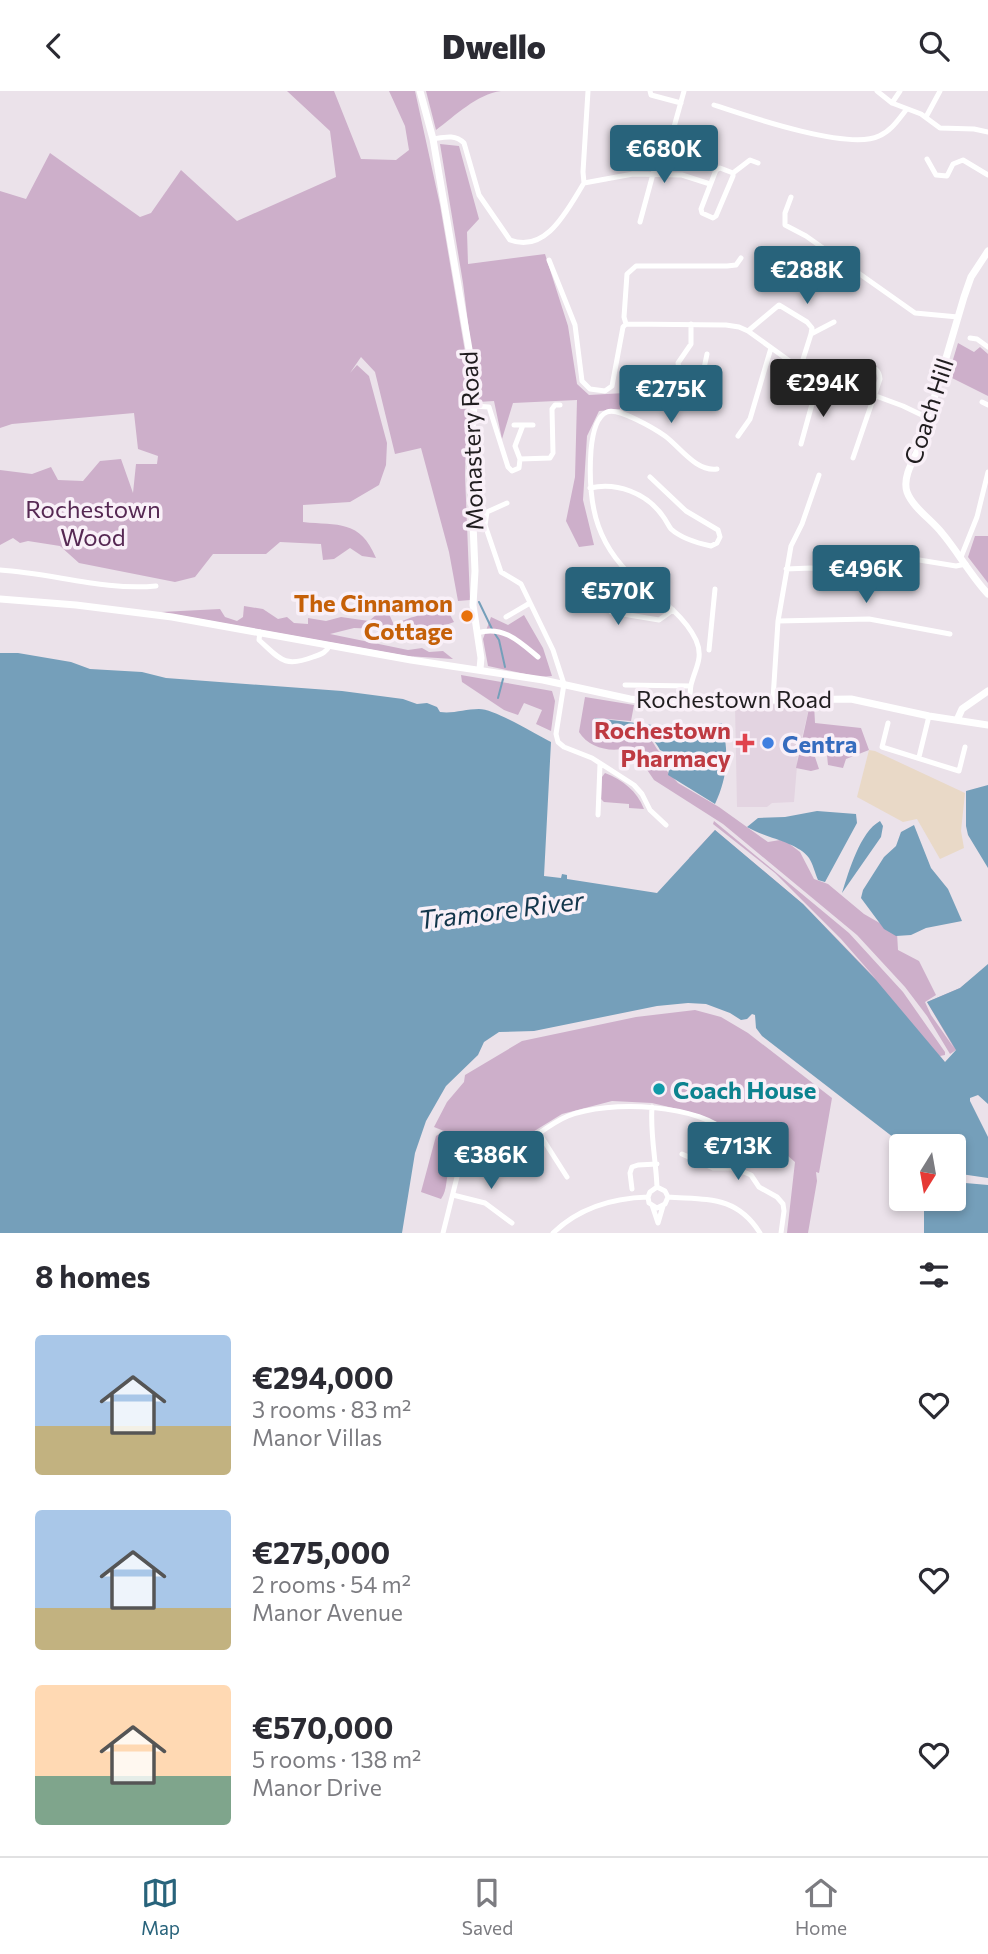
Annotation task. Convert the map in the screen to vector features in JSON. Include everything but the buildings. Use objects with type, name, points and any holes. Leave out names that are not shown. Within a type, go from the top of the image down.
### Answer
[{"type":"street","name":"Monastery Road","points":[[420,91],[433,139],[470,355],[474,406],[470,452],[475,571],[473,605],[481,658],[480,669]]},
{"type":"street","points":[[433,139],[451,137],[464,143],[483,203],[506,236],[516,243],[522,243],[548,235],[584,183],[588,91]]},
{"type":"street","points":[[650,91],[652,95],[681,103]]},
{"type":"street","points":[[674,127],[684,91]]},
{"type":"street","points":[[877,91],[892,103],[926,117],[940,128],[988,132]]},
{"type":"street","points":[[892,103],[900,91]]},
{"type":"street","points":[[926,117],[940,91]]},
{"type":"street","points":[[714,105],[769,124],[860,140],[877,138],[893,127],[906,110]]},
{"type":"street","points":[[640,222],[653,174],[666,142]]},
{"type":"street","points":[[927,159],[936,175],[947,176],[953,164],[963,160],[988,175]]},
{"type":"street","points":[[733,173],[720,168],[710,184],[702,213],[713,218],[716,216],[733,173],[750,160],[758,163]]},
{"type":"street","points":[[584,183],[632,174],[653,174],[682,175],[710,184]]},
{"type":"street","points":[[791,197],[785,213],[785,225],[806,236],[915,313],[957,317]]},
{"type":"street","name":"Coach Hill","points":[[988,251],[970,278],[920,446],[906,478],[907,492],[988,594]]},
{"type":"street","points":[[550,260],[575,325],[582,381],[590,389],[605,391],[612,386],[616,375],[623,327],[626,324],[627,274],[630,269],[636,266],[727,266],[736,265],[741,258]]},
{"type":"street","points":[[555,299],[564,295]]},
{"type":"street","points":[[748,331],[779,305],[807,322],[812,328],[799,372]]},
{"type":"street","points":[[811,334],[834,322]]},
{"type":"street","points":[[626,324],[726,324],[748,331],[791,362],[807,383],[873,396],[928,418]]},
{"type":"street","points":[[691,324],[691,344],[678,363],[679,369],[692,380],[698,381],[702,378],[707,354]]},
{"type":"street","points":[[970,338],[977,339],[988,347]]},
{"type":"street","points":[[738,436],[750,419],[771,348]]},
{"type":"street","points":[[696,360],[706,362]]},
{"type":"street","points":[[853,458],[880,379],[879,372],[874,367],[866,366],[861,371],[857,392]]},
{"type":"street","points":[[802,444],[817,386]]},
{"type":"street","points":[[520,459],[550,458],[553,453],[552,409],[555,405],[560,405]]},
{"type":"street","points":[[474,406],[489,407],[508,467],[512,471],[519,468],[520,459],[515,446],[523,425]]},
{"type":"street","points":[[690,701],[691,686],[699,663],[695,638],[667,603],[616,562],[605,544],[596,520],[590,488],[592,438],[601,417],[607,412],[618,411],[665,436],[702,467],[717,469]]},
{"type":"street","points":[[514,425],[533,425]]},
{"type":"street","points":[[913,559],[956,566],[963,560],[988,472]]},
{"type":"street","points":[[773,699],[778,621],[786,569],[791,546],[802,524],[818,475]]},
{"type":"street","points":[[590,488],[616,487],[628,490],[653,505],[671,529],[684,538],[711,546],[717,543],[720,537],[718,530],[686,511],[650,477]]},
{"type":"street","points":[[507,503],[487,512],[485,525],[501,572],[521,584],[565,684],[557,740],[561,745],[592,758],[638,789],[650,810],[666,825]]},
{"type":"street","points":[[786,569],[811,568],[895,579]]},
{"type":"street","points":[[0,570],[86,583],[156,586]]},
{"type":"street","points":[[609,573],[608,606],[611,612],[659,620],[673,610]]},
{"type":"street","points":[[709,650],[715,589]]},
{"type":"street","points":[[0,599],[172,617],[260,632],[330,645],[326,652],[297,663],[282,660],[259,640],[260,632]]},
{"type":"street","points":[[506,617],[530,603]]},
{"type":"street","points":[[778,621],[869,619],[950,634]]},
{"type":"street","points":[[477,633],[489,630],[514,636],[538,657]]},
{"type":"street","points":[[695,638],[711,632]]},
{"type":"street","name":"Rochestown Road","points":[[330,645],[565,684],[630,699],[851,699],[929,716],[988,725]]},
{"type":"street","points":[[625,685],[691,686]]},
{"type":"street","points":[[957,720],[962,709],[988,691]]},
{"type":"street","points":[[919,757],[929,716]]},
{"type":"street","points":[[888,723],[883,747],[959,771],[965,747]]},
{"type":"street","points":[[598,815],[600,764]]},
{"type":"street","points":[[443,1233],[459,1169],[465,1162],[508,1152],[555,1122],[587,1109],[615,1105],[652,1107],[693,1116],[724,1129],[731,1136],[723,1167]]},
{"type":"street","points":[[652,1107],[651,1131],[657,1164],[657,1187]]},
{"type":"street","points":[[540,1133],[567,1177]]},
{"type":"street","points":[[682,1154],[713,1168],[742,1169],[751,1175],[759,1187],[781,1200],[785,1211],[781,1233]]},
{"type":"street","points":[[632,1189],[632,1167],[657,1164]]},
{"type":"street","points":[[657,1187],[665,1191],[668,1197]]},
{"type":"street","points":[[648,1197],[652,1189],[657,1187]]},
{"type":"street","points":[[453,1195],[485,1203],[512,1223]]},
{"type":"street","points":[[648,1197],[658,1223],[668,1197]]},
{"type":"street","points":[[553,1233],[574,1216],[594,1206],[622,1199],[648,1197]]},
{"type":"street","points":[[668,1197],[705,1198],[726,1203],[747,1216],[760,1233]]},
{"type":"street","points":[[652,1205],[663,1206]]},
{"type":"shaded area","points":[[810,704],[798,754],[794,802],[772,803],[767,807],[737,807],[735,705]]},
{"type":"shaded area","points":[[869,750],[965,793],[961,831],[964,848],[940,859],[917,819],[903,822],[857,797]]},
{"type":"green space","name":"Rochestown Wood","points":[[287,91],[334,91],[361,159],[396,160],[409,150],[405,126],[389,91],[415,91],[440,205],[468,369],[465,475],[470,600],[458,601],[449,552],[421,448],[395,454],[375,372],[361,357],[350,373],[357,365],[369,376],[387,443],[386,465],[379,485],[350,502],[303,505],[303,522],[347,527],[363,536],[376,558],[362,556],[350,548],[334,559],[323,560],[321,544],[280,542],[266,554],[213,554],[195,577],[175,582],[79,563],[60,546],[28,541],[20,543],[13,538],[0,545],[0,470],[32,474],[51,467],[58,480],[83,481],[100,461],[121,459],[133,493],[136,464],[157,464],[158,456],[138,449],[134,413],[12,424],[0,428],[0,191],[26,199],[50,153],[140,217],[151,213],[181,170],[237,221],[336,177],[330,131]]},
{"type":"green space","points":[[426,91],[501,91],[483,96],[436,130]]},
{"type":"green space","points":[[440,144],[459,146],[479,219],[467,232],[468,264],[545,254],[568,326],[577,384],[589,395],[625,393],[620,409],[599,411],[587,436],[583,500],[594,545],[579,547],[566,521],[575,477],[577,400],[513,403],[502,439],[494,401],[478,402],[463,283]]},
{"type":"green space","points":[[958,343],[974,352],[980,347],[988,354],[988,396],[948,376]]},
{"type":"green space","points":[[975,536],[988,536],[988,583],[968,557]]},
{"type":"green space","points":[[244,606],[263,609],[278,619],[287,617],[294,623],[308,624],[308,618],[326,621],[341,617],[369,621],[377,614],[389,614],[394,625],[427,614],[449,613],[454,622],[430,631],[354,628],[330,634],[408,650],[422,648],[429,652],[443,651],[453,659],[407,656],[161,612],[220,609],[225,617],[237,621],[243,617]]},
{"type":"green space","points":[[524,615],[543,648],[552,676],[540,677],[488,666],[483,639],[491,617],[508,625]]},
{"type":"green space","points":[[461,675],[552,691],[555,701],[551,731],[536,724],[542,710],[524,703],[518,715],[504,710],[462,682]]},
{"type":"green space","points":[[585,697],[634,705],[631,721],[595,718],[607,729],[630,727],[645,734],[665,756],[667,771],[678,783],[719,807],[768,842],[787,842],[800,852],[814,879],[828,884],[864,914],[897,933],[898,950],[919,961],[936,995],[925,1002],[954,1048],[927,1002],[960,988],[988,966],[956,1050],[950,1054],[905,987],[857,935],[723,824],[654,780],[637,755],[626,748],[613,750],[588,742],[579,732]]},
{"type":"green space","points":[[810,704],[814,704],[815,723],[861,728],[869,750],[846,759],[843,768],[828,765],[827,755],[810,746],[807,754],[815,757],[819,769],[811,771],[796,768]]},
{"type":"green space","points":[[605,773],[629,787],[644,809],[629,808],[629,804],[604,802],[601,799],[602,777]]},
{"type":"green space","points":[[714,821],[849,933],[903,992],[945,1052],[945,1055],[940,1056],[945,1062],[689,858],[715,830],[803,904],[876,979],[841,939],[775,873],[713,824]]},
{"type":"green space","points":[[695,1010],[721,1017],[748,1033],[832,1098],[819,1173],[816,1172],[817,1181],[808,1233],[787,1233],[795,1162],[773,1143],[690,1112],[652,1103],[612,1101],[562,1114],[510,1146],[464,1158],[457,1166],[450,1167],[441,1199],[421,1192],[436,1136],[444,1131],[434,1127],[447,1102],[464,1082],[465,1075],[522,1041],[636,1017]]},
{"type":"water","name":"Tramore River","points":[[0,653],[18,653],[71,662],[90,669],[142,672],[166,678],[342,691],[403,699],[417,704],[427,703],[437,707],[440,712],[479,709],[495,713],[551,742],[544,876],[561,878],[562,874],[567,875],[567,879],[657,893],[715,830],[803,904],[876,980],[945,1062],[956,1050],[927,1002],[960,988],[988,964],[988,1104],[978,1095],[970,1098],[970,1101],[988,1137],[988,1178],[966,1175],[966,1134],[889,1134],[762,1036],[756,1028],[755,1015],[741,1020],[706,1004],[688,1003],[657,1006],[534,1031],[499,1032],[484,1042],[478,1055],[446,1086],[426,1121],[415,1153],[402,1233],[0,1233]]},
{"type":"water","points":[[595,718],[693,730],[722,723],[726,764],[723,784],[715,804],[668,775],[669,757],[640,728],[599,725],[593,723]]},
{"type":"water","points":[[988,785],[988,868],[968,835],[966,791]]},
{"type":"water","points":[[817,811],[856,814],[857,823],[825,882],[818,880],[810,860],[797,848],[747,827],[758,818],[785,817]]},
{"type":"water","points":[[880,821],[883,826],[881,837],[842,893],[861,843]]},
{"type":"water","points":[[914,825],[931,868],[948,889],[962,921],[926,928],[911,935],[896,936],[884,929],[861,898],[863,890],[884,857],[896,846],[901,832]]},
{"type":"water","points":[[966,1183],[988,1185],[988,1233],[924,1233],[924,1211],[966,1211]]},
{"type":"waterway","points":[[479,602],[492,629]]},
{"type":"waterway","points":[[495,634],[505,667]]},
{"type":"waterway","points":[[498,698],[503,679]]},
{"type":"place","name":"The Cinnamon Cottage","points":[[467,616]]},
{"type":"place","name":"Rochestown Pharmacy","points":[[745,743]]},
{"type":"place","name":"Centra","points":[[768,743]]},
{"type":"place","name":"Coach House","points":[[659,1089]]}]
